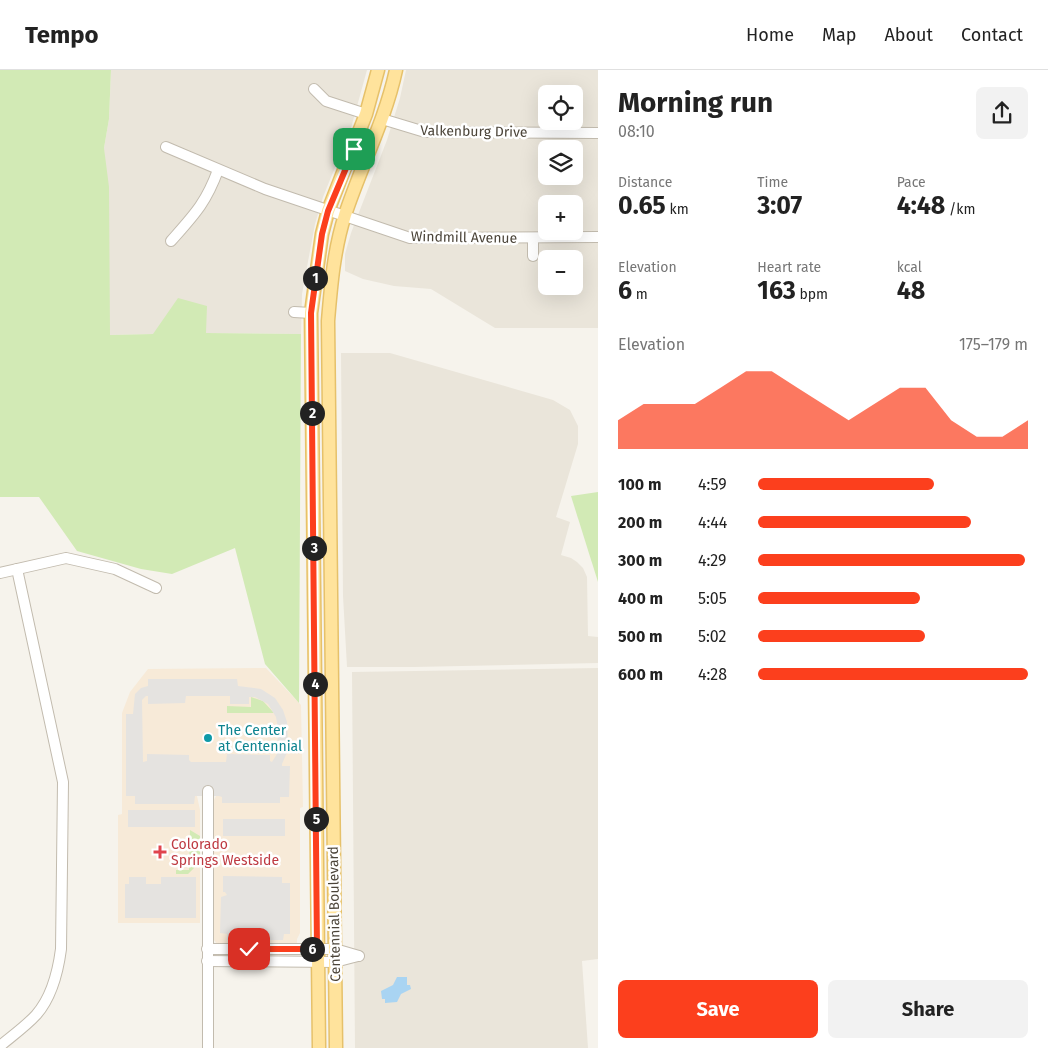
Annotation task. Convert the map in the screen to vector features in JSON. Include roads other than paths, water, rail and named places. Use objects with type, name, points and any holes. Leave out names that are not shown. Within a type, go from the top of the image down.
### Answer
[{"type":"main road","name":"Centennial Boulevard","points":[[319,1048],[311,313],[322,234],[328,211],[366,114],[378,70]]},
{"type":"main road","name":"Centennial Boulevard","points":[[336,1048],[328,321],[334,267],[345,216],[389,102],[396,70]]},
{"type":"street","points":[[314,89],[326,101],[366,114]]},
{"type":"street","name":"Valkenburg Drive","points":[[382,119],[425,132],[598,133]]},
{"type":"street","name":"Windmill Avenue","points":[[166,147],[265,189],[410,238],[598,236]]},
{"type":"street","points":[[171,241],[199,210],[211,190],[218,170]]},
{"type":"street","points":[[533,238],[533,256]]},
{"type":"street","points":[[294,312],[311,313]]},
{"type":"street","points":[[0,573],[66,558],[114,569],[156,588]]},
{"type":"street","points":[[0,1046],[36,1015],[50,994],[59,968],[61,949],[63,782],[17,569]]},
{"type":"street","points":[[208,792],[208,1048]]},
{"type":"street","points":[[207,949],[335,955]]},
{"type":"street","points":[[207,961],[318,955]]},
{"type":"water","points":[[397,977],[407,977],[407,985],[410,985],[411,989],[401,994],[397,1002],[385,1003],[385,999],[382,999],[381,991],[393,985]]},
{"type":"place","name":"The Center at Centennial","points":[[208,738]]},
{"type":"place","name":"Colorado Springs Westside","points":[[160,852]]}]
